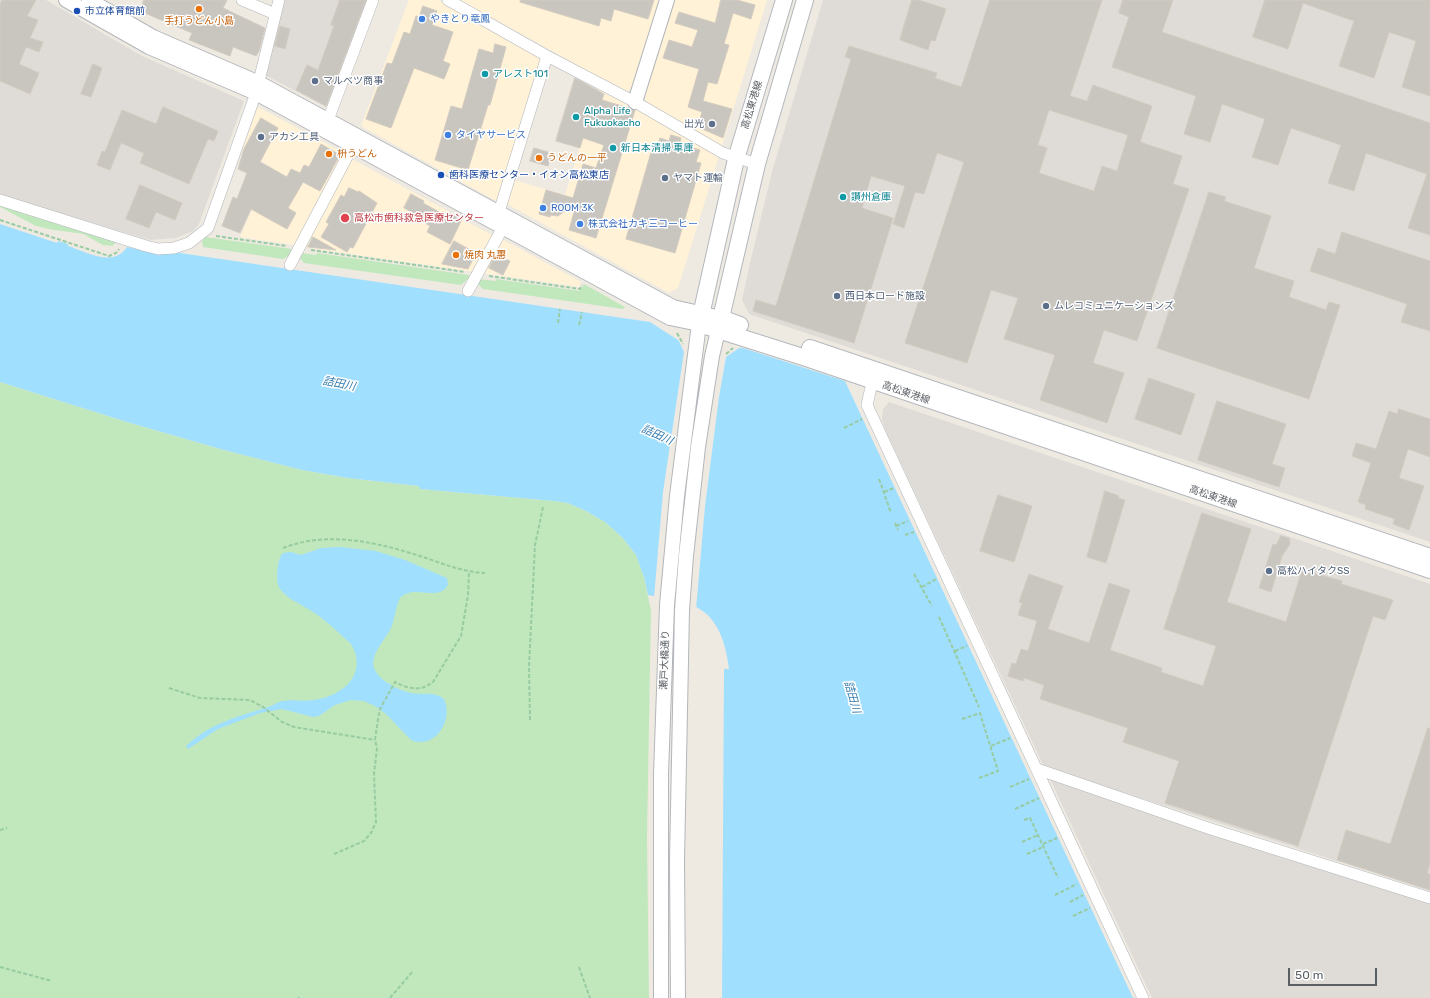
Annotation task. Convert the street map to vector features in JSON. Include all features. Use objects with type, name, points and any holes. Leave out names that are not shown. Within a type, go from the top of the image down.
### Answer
[{"type":"main road","name":"高松東港線","points":[[784,0],[736,159],[699,324],[718,328],[874,376],[1430,557]]},
{"type":"main road","name":"高松東港線","points":[[718,328],[757,164],[805,0]]},
{"type":"main road","name":"高松東港線","points":[[874,376],[1430,570]]},
{"type":"street","points":[[66,0],[149,47],[257,88],[503,219],[673,307],[699,324]]},
{"type":"street","points":[[89,0],[153,37],[257,88],[328,120],[355,141]]},
{"type":"street","points":[[242,0],[275,14]]},
{"type":"street","points":[[0,200],[126,240],[158,248],[174,248],[189,243],[208,228],[257,88],[279,0]]},
{"type":"street","points":[[328,120],[373,0]]},
{"type":"street","points":[[448,0],[547,56],[635,102],[723,153],[736,159],[757,164]]},
{"type":"street","points":[[635,102],[667,0]]},
{"type":"street","points":[[468,291],[478,274],[503,219],[547,56]]},
{"type":"street","points":[[290,265],[355,141]]},
{"type":"street","name":"瀬戸大橋通り","points":[[661,998],[662,774],[667,605],[677,496],[699,324]]},
{"type":"street","name":"瀬戸大橋通り","points":[[678,998],[677,860],[682,610],[698,447],[718,328]]},
{"type":"street","points":[[874,376],[866,405],[1034,774],[1143,998]]},
{"type":"street","points":[[1034,774],[1430,898]]},
{"type":"path","points":[[0,220],[109,256],[116,253],[126,240]]},
{"type":"path","points":[[201,234],[580,289],[584,281]]},
{"type":"path","points":[[558,323],[560,309]]},
{"type":"path","points":[[579,325],[582,312]]},
{"type":"path","points":[[844,428],[863,418]]},
{"type":"path","points":[[879,479],[892,513]]},
{"type":"path","points":[[884,492],[895,487]]},
{"type":"path","points":[[530,720],[530,668],[535,545],[543,507]]},
{"type":"path","points":[[896,526],[910,520]]},
{"type":"path","points":[[895,522],[898,530]]},
{"type":"path","points":[[905,535],[915,531]]},
{"type":"path","points":[[283,548],[309,540],[330,539],[354,541],[395,548],[469,572],[485,573]]},
{"type":"path","points":[[334,854],[364,841],[376,822],[374,774],[377,748],[375,740],[380,709],[395,682],[411,688],[419,689],[426,688],[433,682],[461,636],[468,595],[469,572]]},
{"type":"path","points":[[914,574],[932,606]]},
{"type":"path","points":[[922,587],[937,578]]},
{"type":"path","points":[[939,617],[979,707]]},
{"type":"path","points":[[955,651],[968,645]]},
{"type":"path","points":[[169,688],[200,698],[250,700],[264,707],[268,712],[282,722],[294,727],[375,740]]},
{"type":"path","points":[[962,719],[980,713],[991,746],[998,771],[979,778]]},
{"type":"path","points":[[991,746],[1012,737]]},
{"type":"path","points":[[1010,787],[1034,774]]},
{"type":"path","points":[[1014,809],[1040,798]]},
{"type":"path","points":[[1024,820],[1030,818],[1058,878]]},
{"type":"path","points":[[0,830],[7,828]]},
{"type":"path","points":[[1022,842],[1038,835]]},
{"type":"path","points":[[1027,854],[1058,838]]},
{"type":"path","points":[[1055,895],[1079,883]]},
{"type":"path","points":[[1070,902],[1085,895]]},
{"type":"path","points":[[1073,916],[1091,908]]},
{"type":"path","points":[[0,967],[52,981]]},
{"type":"path","points":[[579,968],[590,998]]},
{"type":"path","points":[[390,998],[413,971]]},
{"type":"shaded area","points":[[0,0],[46,0],[142,56],[244,101],[199,224],[193,231],[176,238],[150,240],[0,195]]},
{"type":"shaded area","points":[[284,0],[368,0],[328,108],[265,75]]},
{"type":"shaded area","points":[[409,0],[438,0],[539,55],[540,61],[498,202],[361,126]]},
{"type":"shaded area","points":[[460,0],[661,0],[633,90],[626,92]]},
{"type":"shaded area","points":[[674,0],[767,0],[722,146],[647,104],[644,96]]},
{"type":"shaded area","points":[[823,0],[1430,0],[1430,542],[749,314],[742,300],[751,259],[772,172]]},
{"type":"shaded area","points":[[598,88],[719,156],[678,288],[669,293],[507,204],[514,180],[565,195]]},
{"type":"shaded area","points":[[258,107],[344,153],[294,245],[240,237],[271,167],[242,150]]},
{"type":"shaded area","points":[[350,158],[492,235],[475,272],[303,247]]},
{"type":"shaded area","points":[[500,238],[581,282],[579,287],[482,273]]},
{"type":"shaded area","points":[[889,402],[1430,584],[1430,891],[1044,767],[885,429],[882,419],[883,409]]},
{"type":"shaded area","points":[[1050,779],[1430,904],[1430,998],[1152,998]]},
{"type":"green space","points":[[0,204],[118,241],[112,246],[103,245],[83,234],[36,226],[0,207]]},
{"type":"green space","points":[[205,237],[292,249],[288,256],[283,259],[203,247],[202,242]]},
{"type":"green space","points":[[301,253],[316,255],[317,253],[469,275],[469,278],[461,285],[304,263],[300,258]]},
{"type":"green space","points":[[479,279],[496,281],[496,279],[580,291],[584,284],[625,307],[623,309],[483,289],[478,284]]},
{"type":"green space","points":[[0,382],[127,422],[224,450],[302,470],[348,478],[420,486],[420,489],[568,503],[605,522],[622,537],[636,555],[644,577],[651,611],[647,837],[649,998],[0,998]]},
{"type":"water","name":"詰田川","points":[[0,224],[57,243],[58,241],[68,244],[68,246],[99,257],[115,257],[127,247],[153,253],[173,252],[650,322],[678,340],[743,348],[845,381],[1133,998],[722,998],[724,669],[729,669],[723,641],[710,617],[703,611],[689,604],[648,595],[644,577],[636,555],[622,537],[605,522],[568,503],[420,489],[419,486],[348,478],[302,470],[224,450],[127,422],[0,382]]},
{"type":"water","points":[[340,547],[376,551],[405,560],[447,578],[448,585],[438,593],[412,592],[400,598],[391,628],[377,650],[373,665],[379,676],[398,689],[415,694],[437,695],[444,699],[446,716],[440,731],[435,737],[428,741],[420,742],[411,740],[386,714],[375,706],[364,701],[351,700],[335,705],[319,716],[313,717],[282,709],[260,713],[218,729],[188,749],[186,746],[196,738],[226,721],[282,701],[309,701],[324,698],[343,689],[350,682],[355,674],[357,665],[356,655],[351,644],[333,627],[309,609],[283,593],[278,585],[277,576],[279,560],[283,553],[291,552],[301,555],[321,548]]},
{"type":"pier","points":[[677,337],[742,346],[726,357],[719,397],[705,506],[696,610],[654,598],[663,492],[684,352]]},
{"type":"building","points":[[2,0],[36,0],[27,16],[38,20],[30,38],[43,42],[39,52],[26,47],[19,64],[39,73],[30,94],[0,81],[0,5]]},
{"type":"building","points":[[144,0],[227,0],[223,8],[265,28],[259,51],[256,56],[233,47],[230,56],[189,40],[192,33],[140,11]]},
{"type":"building","points":[[340,0],[366,0],[326,106],[296,90],[307,65],[318,70],[334,26],[331,25]]},
{"type":"building","points":[[521,0],[654,0],[648,19],[614,9],[611,21],[601,18],[599,26],[520,2]]},
{"type":"building","points":[[721,0],[737,0],[755,5],[751,19],[733,13],[724,44],[729,45],[717,84],[708,82],[703,101],[732,109],[723,138],[698,127],[702,112],[688,107],[699,69],[663,58],[669,40],[692,47],[698,30],[675,23],[679,12],[715,23]]},
{"type":"building","points":[[912,0],[919,0],[946,9],[935,41],[931,40],[928,50],[900,40]]},
{"type":"building","points":[[990,0],[1102,0],[1070,96],[1087,101],[1093,85],[1152,106],[1140,142],[1182,156],[1173,184],[1189,189],[1137,341],[1104,330],[1093,363],[1124,373],[1107,423],[1040,400],[1055,355],[1004,339],[1018,298],[991,290],[967,363],[905,343],[964,162],[937,153],[924,194],[915,192],[904,228],[893,224],[905,186],[871,176],[862,208],[893,218],[854,343],[753,311],[756,300],[776,306],[851,59],[845,57],[849,46],[937,73],[935,78],[961,87]],"holes":[[[1049,110],[1128,135],[1117,171],[1102,166],[1094,191],[1039,173],[1047,148],[1038,145]]]},
{"type":"building","points":[[1123,0],[1173,0],[1162,32],[1430,123],[1430,235],[1408,228],[1427,174],[1366,153],[1354,191],[1328,183],[1341,145],[1291,128],[1278,165],[1252,157],[1265,119],[1222,104],[1210,142],[1184,134],[1196,96],[1112,67],[1129,17],[1119,13]]},
{"type":"building","points":[[1265,0],[1430,0],[1430,96],[1402,87],[1416,41],[1389,32],[1374,78],[1339,66],[1354,21],[1303,3],[1288,49],[1253,37]]},
{"type":"building","points":[[423,6],[437,11],[432,25],[453,32],[443,61],[450,64],[444,79],[414,68],[391,128],[366,119],[387,63],[392,64],[404,32],[410,34],[416,16],[419,17]]},
{"type":"building","points":[[280,26],[290,29],[285,49],[275,46]]},
{"type":"building","points":[[495,44],[506,47],[490,105],[488,105],[468,170],[435,160],[451,106],[462,109],[479,49],[493,53]]},
{"type":"building","points":[[93,64],[102,68],[91,97],[81,94]]},
{"type":"building","points":[[575,78],[604,94],[602,100],[635,110],[596,238],[569,230],[577,202],[558,216],[551,215],[550,217],[539,214],[546,190],[573,198],[583,164],[596,168],[604,145],[583,138],[580,148],[556,141]]},
{"type":"building","points":[[163,107],[218,131],[214,141],[208,139],[189,184],[140,163],[144,153],[121,143],[110,170],[97,165],[102,151],[105,152],[122,110],[156,124]]},
{"type":"building","points":[[261,118],[278,128],[260,162],[287,177],[291,169],[300,173],[304,165],[309,167],[321,144],[340,155],[320,191],[303,182],[288,208],[296,213],[287,229],[251,209],[240,233],[222,226],[233,197],[237,199],[247,173],[238,169],[244,149]]},
{"type":"building","points":[[671,135],[681,138],[680,144],[700,150],[696,162],[701,163],[675,253],[626,239],[652,149],[656,150],[660,138],[669,141]]},
{"type":"building","points":[[534,148],[552,153],[548,166],[530,161]]},
{"type":"building","points":[[140,185],[182,203],[175,220],[156,212],[149,228],[126,219]]},
{"type":"building","points":[[349,188],[358,192],[359,191],[377,203],[353,248],[350,247],[347,252],[321,237],[329,224],[326,222],[341,195],[344,197]]},
{"type":"building","points":[[1209,192],[1226,197],[1224,201],[1271,216],[1254,268],[1294,281],[1289,297],[1326,310],[1329,302],[1340,305],[1309,399],[1157,348]]},
{"type":"building","points":[[411,194],[424,201],[423,203],[448,217],[450,213],[462,219],[450,244],[427,232],[430,226],[425,223],[426,220],[404,208]]},
{"type":"building","points":[[1342,232],[1430,261],[1430,331],[1401,322],[1407,304],[1310,271],[1318,248],[1335,254]]},
{"type":"building","points":[[313,237],[336,250],[308,247]]},
{"type":"building","points":[[454,241],[476,253],[468,269],[442,264]]},
{"type":"building","points":[[496,254],[510,261],[503,275],[489,268]]},
{"type":"building","points":[[1149,378],[1195,394],[1181,435],[1135,419]]},
{"type":"building","points":[[1217,401],[1286,424],[1272,464],[1285,468],[1279,487],[1198,460]]},
{"type":"building","points":[[1399,409],[1430,419],[1430,457],[1408,449],[1399,478],[1424,486],[1409,530],[1393,524],[1395,519],[1365,509],[1366,505],[1358,502],[1371,463],[1352,456],[1356,443],[1376,449],[1389,411],[1397,414]]},
{"type":"building","points":[[1105,491],[1125,500],[1106,563],[1087,557]]},
{"type":"building","points":[[998,495],[1032,506],[1014,562],[980,551]]},
{"type":"building","points":[[1202,513],[1251,529],[1227,602],[1286,622],[1302,570],[1342,581],[1341,584],[1393,600],[1385,620],[1373,616],[1298,846],[1165,803],[1179,761],[1123,742],[1128,728],[1040,699],[1044,685],[1024,678],[1023,681],[1008,676],[1012,663],[1016,664],[1021,649],[1028,651],[1037,621],[1018,615],[1022,603],[1019,602],[1029,574],[1063,586],[1048,629],[1089,643],[1109,583],[1130,590],[1110,650],[1162,668],[1161,672],[1203,686],[1216,646],[1164,629]]},
{"type":"building","points":[[1281,536],[1289,538],[1290,544],[1282,556],[1271,592],[1259,588],[1273,544],[1276,545]]},
{"type":"building","points":[[1428,728],[1430,728],[1430,863],[1427,873],[1430,874],[1430,890],[1337,860],[1346,830],[1390,844]]},
{"type":"place","name":"手打うどん小島","points":[[199,9]]},
{"type":"place","name":"市立体育館前","points":[[77,11]]},
{"type":"place","name":"やきとり竜鳳","points":[[422,19]]},
{"type":"place","name":"アレスト101","points":[[485,74]]},
{"type":"place","name":"マルベツ商事","points":[[315,81]]},
{"type":"place","name":"Alpha Life Fukuokacho","points":[[576,117]]},
{"type":"place","name":"出光","points":[[712,124]]},
{"type":"place","name":"タイヤサービス","points":[[448,135]]},
{"type":"place","name":"アカシ工具","points":[[261,137]]},
{"type":"place","name":"新日本清掃 車庫","points":[[613,148]]},
{"type":"place","name":"枡うどん","points":[[329,154]]},
{"type":"place","name":"うどんの一平","points":[[539,158]]},
{"type":"place","name":"歯科医療センター・イオン高松東店","points":[[441,175]]},
{"type":"place","name":"ヤマト運輸","points":[[665,178]]},
{"type":"place","name":"讃州倉庫","points":[[843,197]]},
{"type":"place","name":"ROOM 3K","points":[[543,208]]},
{"type":"place","name":"高松市歯科救急医療センター","points":[[345,218]]},
{"type":"place","name":"株式会社カキ三コーヒー","points":[[580,224]]},
{"type":"place","name":"焼肉 丸惠","points":[[456,255]]},
{"type":"place","name":"西日本ロード施設","points":[[837,296]]},
{"type":"place","name":"ムレコミュニケーションズ","points":[[1046,306]]},
{"type":"place","name":"高松ハイタクSS","points":[[1269,571]]}]
